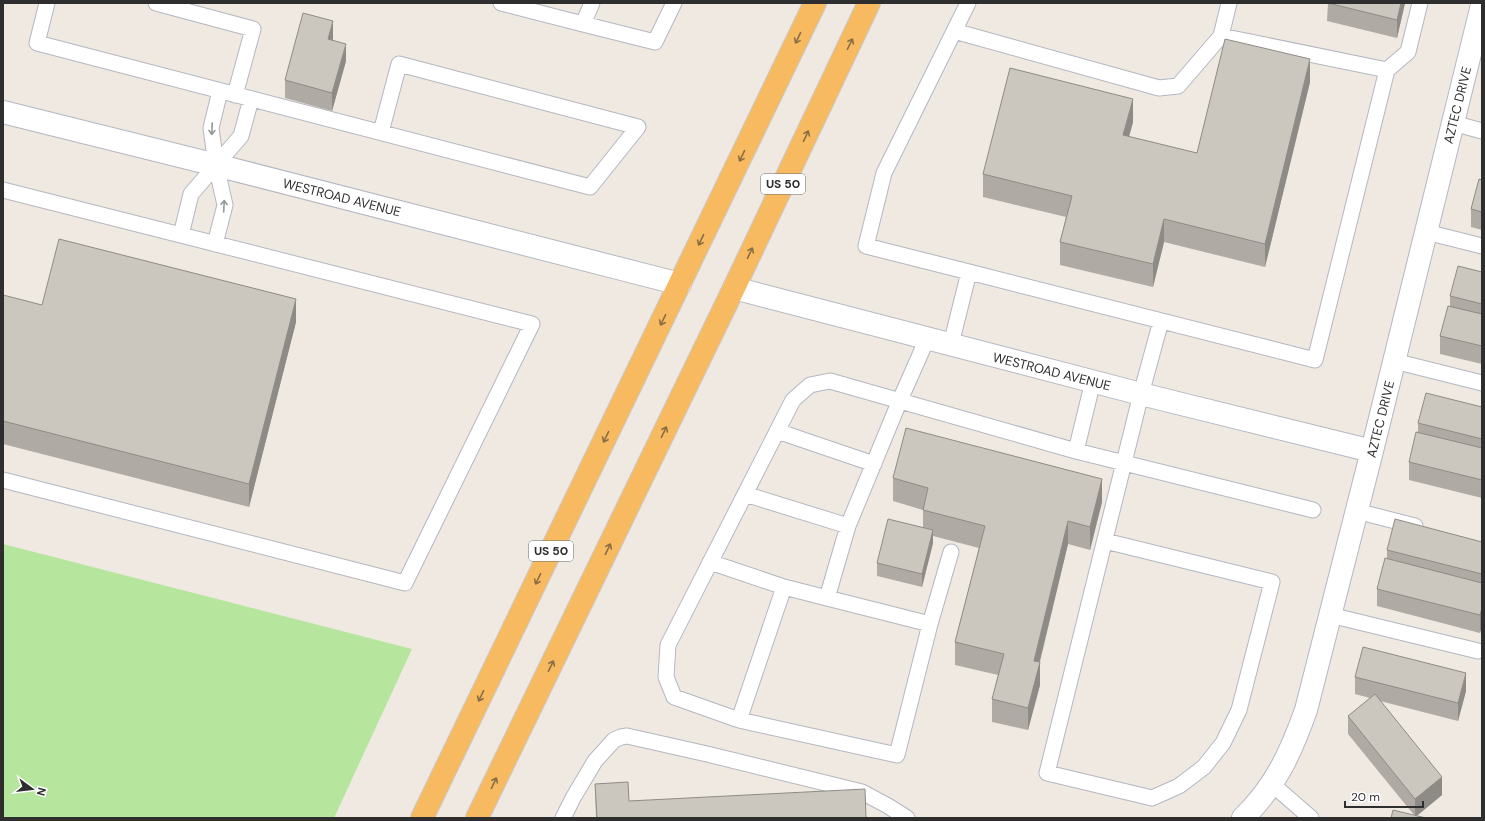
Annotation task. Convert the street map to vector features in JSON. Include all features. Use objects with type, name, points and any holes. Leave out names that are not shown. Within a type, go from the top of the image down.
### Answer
[{"type":"highway","name":"US 50","points":[[422,818],[815,3]]},
{"type":"highway","name":"US 50","points":[[477,818],[734,288],[869,3]]},
{"type":"street","name":"AZTEC DRIVE","points":[[1243,818],[1272,785],[1292,748],[1306,710],[1372,452],[1482,5]]},
{"type":"street","name":"WESTROAD AVENUE","points":[[3,112],[680,284]]},
{"type":"street","name":"WESTROAD AVENUE","points":[[734,288],[927,339],[1372,452]]},
{"type":"lane","points":[[47,3],[37,44],[590,187],[638,127],[399,64],[380,132]]},
{"type":"lane","points":[[156,3],[253,28],[235,95]]},
{"type":"lane","points":[[501,3],[656,42],[674,3]]},
{"type":"lane","points":[[583,24],[592,3]]},
{"type":"lane","points":[[968,3],[884,172],[866,246],[1315,360],[1387,70],[1408,52],[1420,3]]},
{"type":"lane","points":[[954,31],[1159,88],[1178,86],[1221,36],[1230,3]]},
{"type":"lane","points":[[1221,36],[1387,70]]},
{"type":"lane","points":[[215,244],[225,205],[216,165],[211,128],[220,91]]},
{"type":"lane","points":[[181,235],[191,194],[241,136],[251,99]]},
{"type":"lane","points":[[1453,123],[1482,131]]},
{"type":"lane","points":[[3,190],[532,324],[405,584],[3,480]]},
{"type":"lane","points":[[1426,232],[1482,246]]},
{"type":"lane","points":[[951,344],[969,272]]},
{"type":"lane","points":[[1105,541],[1272,582],[1239,710],[1223,743],[1199,771],[1179,786],[1152,798],[1047,773],[1141,394],[1161,321]]},
{"type":"lane","points":[[827,598],[848,526],[927,339]]},
{"type":"lane","points":[[1394,361],[1482,383]]},
{"type":"lane","points":[[951,552],[930,624],[897,756],[739,720],[674,698],[666,678],[668,644],[793,400],[810,385],[830,381],[1076,451],[1313,510]]},
{"type":"lane","points":[[1076,451],[1093,381]]},
{"type":"lane","points":[[777,431],[874,464]]},
{"type":"lane","points":[[745,494],[848,526]]},
{"type":"lane","points":[[1356,512],[1430,530]]},
{"type":"lane","points":[[710,562],[784,587],[930,624]]},
{"type":"lane","points":[[739,720],[784,587]]},
{"type":"lane","points":[[1330,615],[1478,651]]},
{"type":"lane","points":[[563,818],[572,798],[595,761],[614,740],[626,736],[862,792],[906,818]]},
{"type":"lane","points":[[1272,785],[1311,818]]},
{"type":"green space","points":[[3,544],[412,649],[334,818],[3,818]]},
{"type":"building","points":[[1328,3],[1401,3],[1397,20]]},
{"type":"building","points":[[303,13],[333,21],[328,39],[346,44],[332,93],[285,80]]},
{"type":"building","points":[[1225,39],[1310,59],[1265,244],[1164,219],[1153,264],[1060,242],[1072,196],[983,174],[1010,68],[1133,99],[1123,135],[1197,153]]},
{"type":"building","points":[[1479,179],[1482,180],[1482,212],[1471,209]]},
{"type":"building","points":[[59,239],[296,299],[249,484],[3,421],[3,295],[42,305]]},
{"type":"building","points":[[1458,266],[1482,272],[1482,304],[1450,296]]},
{"type":"building","points":[[1448,306],[1482,314],[1482,346],[1440,336]]},
{"type":"building","points":[[1426,393],[1482,407],[1482,439],[1418,423]]},
{"type":"building","points":[[906,428],[1102,479],[1090,527],[1068,521],[1034,661],[1040,662],[1028,708],[992,699],[1004,654],[955,642],[985,526],[923,510],[928,488],[893,478]]},
{"type":"building","points":[[1416,432],[1482,448],[1482,480],[1409,462]]},
{"type":"building","points":[[888,519],[933,530],[922,574],[877,563]]},
{"type":"building","points":[[1395,519],[1482,542],[1482,574],[1387,550]]},
{"type":"building","points":[[1385,558],[1482,583],[1482,608],[1480,615],[1377,589]]},
{"type":"building","points":[[1363,647],[1466,673],[1458,703],[1355,677]]},
{"type":"building","points":[[1375,694],[1442,777],[1415,799],[1348,716]]},
{"type":"building","points":[[628,782],[629,801],[865,789],[866,818],[597,818],[595,784]]},
{"type":"building","points":[[1393,810],[1426,818],[1391,818]]}]
